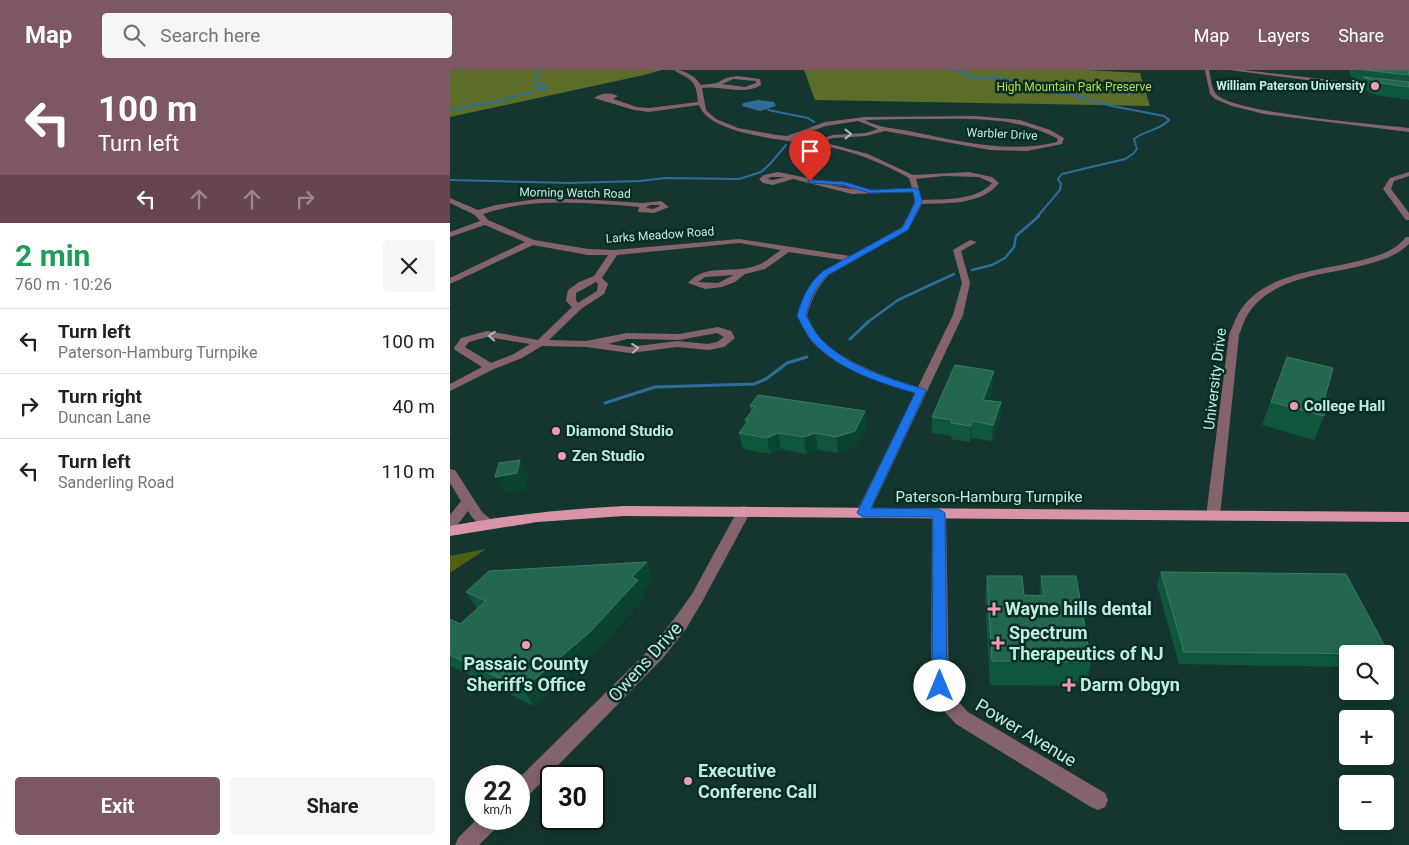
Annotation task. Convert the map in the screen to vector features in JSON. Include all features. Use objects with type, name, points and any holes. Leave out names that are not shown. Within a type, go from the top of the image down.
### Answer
[{"type":"main road","name":"Paterson-Hamburg Turnpike","points":[[450,531],[488,523],[600,512],[744,511],[1409,518]]},
{"type":"street","points":[[676,70],[695,79],[700,87],[700,103],[704,112],[715,121],[747,131],[816,142],[863,153],[889,163],[912,177],[962,173],[992,178],[996,183],[993,188],[982,194],[948,200],[919,202]]},
{"type":"street","points":[[1207,70],[1212,94],[1234,106],[1264,112],[1409,130]]},
{"type":"street","points":[[1231,70],[1283,76],[1292,79],[1409,91]]},
{"type":"street","points":[[700,87],[719,84],[733,78],[747,77],[758,80],[759,84],[754,88],[746,89],[734,89],[719,84]]},
{"type":"street","points":[[608,99],[628,106],[649,110],[700,103]]},
{"type":"street","name":"Warbler Drive","points":[[787,138],[803,130],[820,125],[859,119],[892,116],[991,119],[1029,124],[1051,131],[1061,138],[1060,143],[1049,147],[1021,149],[963,144],[917,134],[882,130],[859,119]]},
{"type":"street","name":"Warbler Drive","points":[[816,142],[828,136],[863,135],[882,130]]},
{"type":"street","points":[[1409,174],[1393,180],[1387,189],[1409,218]]},
{"type":"street","points":[[792,177],[817,182],[845,184],[870,192],[915,190]]},
{"type":"street","points":[[912,177],[919,202],[906,228],[826,273],[817,281],[807,296],[802,316],[817,341],[847,363],[885,382],[920,391]]},
{"type":"street","name":"Larks Meadow Road","points":[[450,200],[478,213],[485,222],[532,242],[588,252],[614,253],[739,241],[852,259]]},
{"type":"street","name":"Morning Watch Road","points":[[478,213],[506,204],[535,202],[643,205]]},
{"type":"street","points":[[450,234],[485,222]]},
{"type":"street","name":"University Drive","points":[[1213,516],[1234,335],[1243,313],[1260,295],[1282,283],[1307,275],[1383,257],[1400,248],[1409,239]]},
{"type":"street","points":[[450,281],[532,242]]},
{"type":"street","points":[[863,513],[958,315],[966,283],[957,250],[973,242]]},
{"type":"street","points":[[742,272],[762,267],[789,248]]},
{"type":"street","points":[[578,307],[571,301],[572,292],[582,284],[597,278],[614,253]]},
{"type":"street","points":[[450,388],[490,367],[518,356],[540,343],[578,307],[601,292],[603,284],[597,278]]},
{"type":"street","points":[[490,367],[459,348],[465,340],[487,334],[540,343],[586,344],[630,350],[666,341],[718,330],[727,333],[730,338],[720,345],[708,347],[666,341]]},
{"type":"street","points":[[450,473],[480,519],[488,523]]},
{"type":"street","points":[[450,525],[468,500]]},
{"type":"street","name":"Owens Drive","points":[[530,780],[657,653],[680,624],[697,598],[744,511]]},
{"type":"street","name":"Power Avenue","points":[[939,513],[940,686],[943,698],[962,718],[1098,800]]},
{"type":"street","points":[[465,845],[480,830]]},
{"type":"green space","points":[[450,70],[662,70],[450,117]]},
{"type":"green space","name":"High Mountain Park Preserve","points":[[804,70],[1088,70],[1140,73],[1150,106],[815,100]]},
{"type":"green space","points":[[486,549],[450,573],[450,556]]},
{"type":"water","points":[[758,100],[774,102],[776,106],[760,111],[742,106],[743,103]]},
{"type":"building","points":[[1365,70],[1408,70],[1409,75]]},
{"type":"building","points":[[1363,77],[1409,82],[1409,87],[1381,83]]},
{"type":"building","points":[[1287,357],[1333,368],[1325,397],[1329,398],[1324,416],[1271,402]]},
{"type":"building","points":[[955,365],[994,371],[983,400],[1001,402],[993,425],[972,421],[971,426],[951,423],[952,420],[932,417]]},
{"type":"building","points":[[758,395],[865,411],[855,431],[836,437],[815,433],[804,437],[778,433],[767,438],[739,433],[748,421],[745,420],[755,407],[750,406]]},
{"type":"building","points":[[520,460],[517,473],[495,477],[499,463]]},
{"type":"building","name":"Passaic County Sheriff's Office","points":[[647,562],[632,577],[638,580],[590,632],[523,689],[450,655],[450,619],[460,624],[486,601],[466,592],[489,571]]},
{"type":"building","points":[[1161,572],[1346,574],[1384,645],[1339,645],[1339,654],[1184,652]]},
{"type":"building","points":[[987,576],[1022,576],[1024,595],[1044,596],[1041,576],[1076,576],[1091,662],[992,661]]},
{"type":"waterway","points":[[450,110],[495,102],[548,87],[535,83],[539,70]]},
{"type":"waterway","points":[[951,70],[962,72],[976,79],[995,77],[1014,81],[1016,82],[1014,84],[1025,90],[1069,94],[1112,106],[1164,116],[1169,120],[1165,124],[1134,139],[1137,149],[1125,159],[1062,174],[1058,179],[1061,184],[1060,190],[1037,217]]},
{"type":"waterway","points":[[768,110],[808,118],[814,122]]},
{"type":"waterway","points":[[450,180],[569,183],[640,181],[666,178],[739,179],[761,172],[786,145]]},
{"type":"waterway","points":[[972,270],[992,265],[1005,258],[1014,247],[1016,236],[1039,216]]},
{"type":"waterway","points":[[868,322],[898,300],[954,274]]},
{"type":"waterway","points":[[850,339],[869,321]]},
{"type":"waterway","points":[[605,403],[655,387],[754,384],[766,379],[787,363],[807,357]]},
{"type":"place","name":"William Paterson University","points":[[1375,86]]},
{"type":"place","name":"College Hall","points":[[1294,406]]},
{"type":"place","name":"Diamond Studio","points":[[556,431]]},
{"type":"place","name":"Zen Studio","points":[[562,456]]},
{"type":"place","name":"Wayne hills dental","points":[[994,609]]},
{"type":"place","name":"Spectrum Therapeutics of NJ","points":[[998,643]]},
{"type":"place","name":"Passaic County Sheriff's Office","points":[[526,645]]},
{"type":"place","name":"Darm Obgyn","points":[[1069,685]]},
{"type":"place","name":"Executive Conferenc Call","points":[[688,781]]},
{"type":"route","points":[[810,181],[845,184],[860,187],[870,192],[915,190],[919,202],[906,228],[826,273],[817,281],[807,296],[802,316],[817,341],[847,363],[885,382],[920,391],[863,513],[939,513],[940,686]]}]
